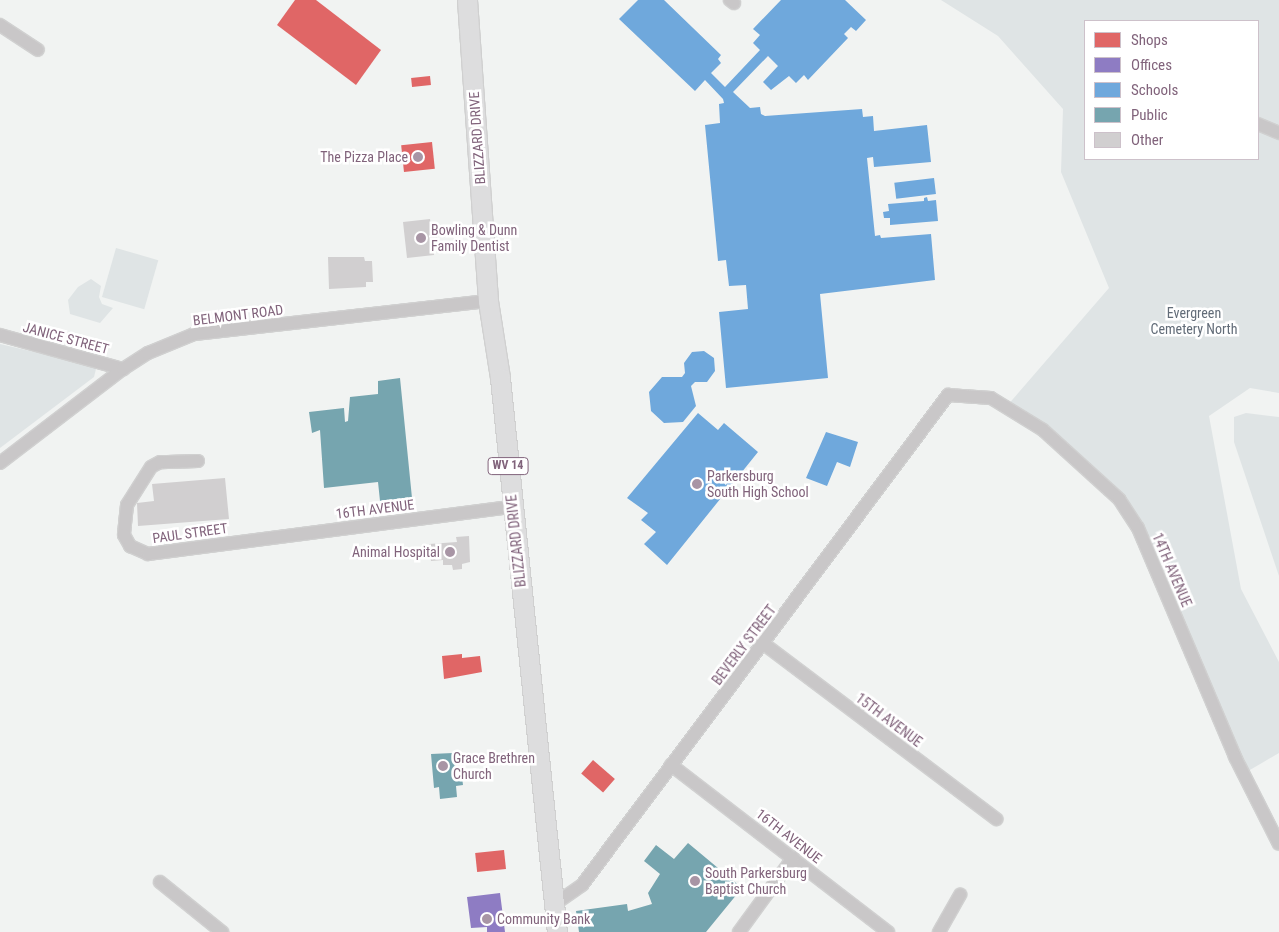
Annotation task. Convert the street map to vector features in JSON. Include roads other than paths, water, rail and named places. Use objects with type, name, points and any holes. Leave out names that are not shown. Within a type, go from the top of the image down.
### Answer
[{"type":"main road","name":"BLIZZARD DRIVE","points":[[467,0],[488,302],[500,378],[512,508],[555,904],[556,932]]},
{"type":"street","points":[[0,25],[38,50]]},
{"type":"street","points":[[1259,124],[1279,133]]},
{"type":"street","name":"BELMONT ROAD","points":[[0,463],[123,369],[148,353],[194,334],[488,302]]},
{"type":"street","name":"JANICE STREET","points":[[0,335],[123,369]]},
{"type":"street","name":"BEVERLY STREET","points":[[555,904],[582,884],[764,644],[948,395]]},
{"type":"street","name":"14TH AVENUE","points":[[948,395],[991,398],[1043,430],[1119,499],[1138,528],[1235,757],[1279,844]]},
{"type":"street","name":"PAUL STREET","points":[[198,460],[160,462],[150,467],[127,505],[124,535],[130,546],[148,554],[241,541]]},
{"type":"street","name":"16TH AVENUE","points":[[241,541],[512,508]]},
{"type":"street","name":"15TH AVENUE","points":[[764,644],[996,819]]},
{"type":"street","name":"16TH AVENUE","points":[[671,765],[888,932]]},
{"type":"street","points":[[739,932],[793,858]]},
{"type":"street","points":[[160,882],[222,932]]},
{"type":"street","points":[[939,932],[960,894]]},
{"type":"place","name":"The Pizza Place","points":[[418,157]]},
{"type":"place","name":"Bowling & Dunn Family Dentist","points":[[421,238]]},
{"type":"place","name":"Parkersburg South High School","points":[[697,484]]},
{"type":"place","name":"Animal Hospital","points":[[450,552]]},
{"type":"place","name":"Grace Brethren Church","points":[[443,766]]},
{"type":"place","name":"South Parkersburg Baptist Church","points":[[695,881]]},
{"type":"place","name":"Community Bank","points":[[487,919]]},
{"type":"park label","name":"Evergreen Cemetery North","points":[[1194,322]]}]
